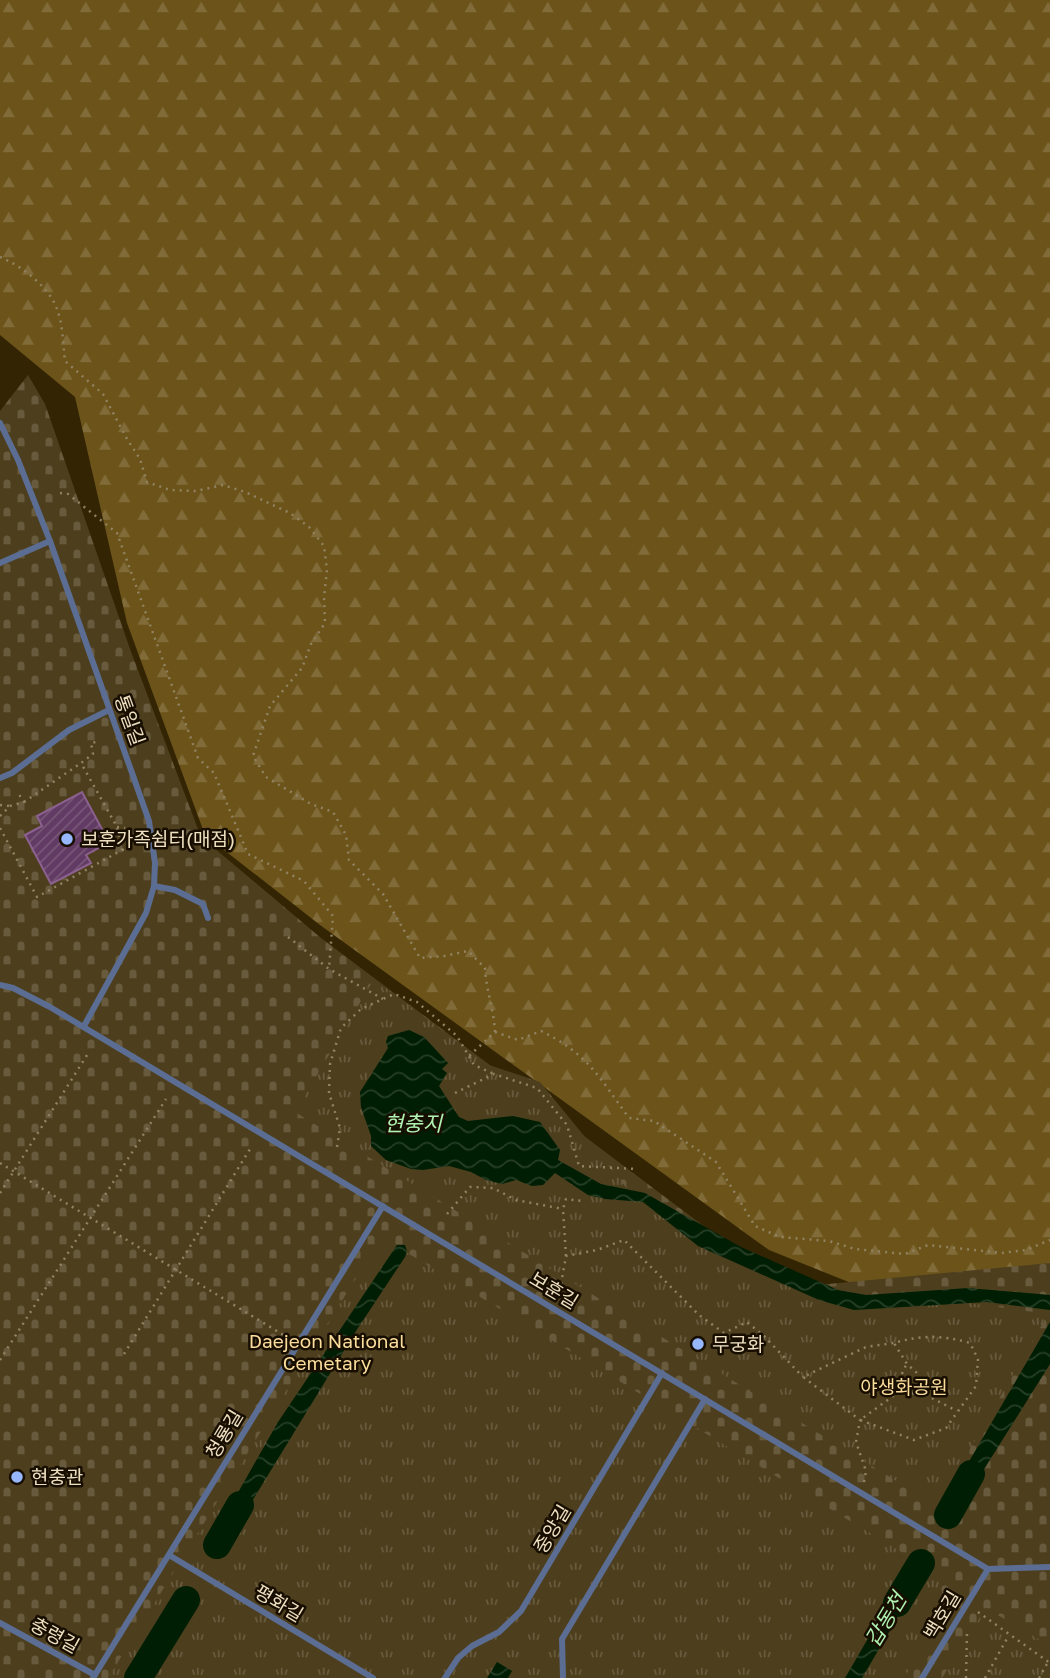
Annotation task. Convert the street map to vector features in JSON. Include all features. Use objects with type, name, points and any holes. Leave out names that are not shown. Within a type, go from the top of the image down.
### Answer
[{"type":"lane","name":"통일길","points":[[0,423],[18,460],[50,541],[149,821],[155,863],[154,886],[146,913],[84,1027]]},
{"type":"lane","points":[[0,563],[50,541]]},
{"type":"lane","points":[[0,778],[12,773],[69,730],[109,710]]},
{"type":"lane","points":[[154,886],[175,890],[203,904],[208,918]]},
{"type":"lane","name":"보훈길","points":[[0,985],[13,988],[84,1027],[988,1569]]},
{"type":"lane","name":"청룡길","points":[[94,1677],[383,1206]]},
{"type":"lane","name":"중앙길","points":[[445,1678],[458,1658],[472,1646],[499,1632],[521,1611],[662,1373]]},
{"type":"lane","points":[[563,1678],[562,1639],[705,1399]]},
{"type":"lane","name":"평화길","points":[[169,1555],[373,1678]]},
{"type":"lane","points":[[988,1569],[1050,1567]]},
{"type":"lane","name":"백호길","points":[[922,1678],[988,1569]]},
{"type":"lane","name":"충령길","points":[[0,1623],[94,1677]]},
{"type":"path","points":[[0,257],[43,288],[58,311],[65,360],[103,394],[140,459],[147,482],[170,490],[196,491],[223,485],[245,492],[290,513],[309,527],[324,546],[327,570],[325,623],[302,668],[270,706],[253,756],[266,777],[311,804],[333,812],[346,835],[349,860],[383,894],[420,958],[468,951],[485,968],[495,1032]]},
{"type":"path","points":[[60,493],[68,494],[117,533],[198,758],[214,773],[248,854],[304,881],[333,916],[329,969]]},
{"type":"path","points":[[0,805],[10,806],[24,802],[93,754],[91,743],[96,742]]},
{"type":"path","points":[[81,763],[117,827],[122,850]]},
{"type":"path","points":[[18,793],[24,802]]},
{"type":"path","points":[[0,816],[10,806]]},
{"type":"path","points":[[117,827],[125,828]]},
{"type":"path","points":[[0,828],[37,897],[122,850],[130,849]]},
{"type":"path","points":[[288,937],[329,969],[383,999]]},
{"type":"path","points":[[337,1147],[340,1128],[329,1093],[330,1065],[341,1028],[362,1009],[394,994],[417,1002],[457,1036],[474,1065],[537,1088],[567,1125],[579,1166],[636,1169]]},
{"type":"path","points":[[495,1032],[518,1040],[541,1031],[564,1043],[585,1059],[629,1118],[654,1121],[716,1162],[755,1226],[780,1237],[829,1241],[855,1249],[905,1254],[928,1245],[1001,1253],[1026,1250],[1050,1240]]},
{"type":"path","points":[[469,1056],[495,1032]]},
{"type":"path","points":[[0,1193],[89,1052]]},
{"type":"path","points":[[455,1093],[495,1074]]},
{"type":"path","points":[[0,1360],[166,1099]]},
{"type":"path","points":[[124,1354],[250,1149]]},
{"type":"path","points":[[0,1163],[298,1344]]},
{"type":"path","points":[[447,1214],[470,1187],[493,1188],[516,1200],[562,1209]]},
{"type":"path","points":[[561,1284],[566,1256],[562,1209],[566,1199],[582,1201]]},
{"type":"path","points":[[566,1256],[597,1250],[624,1240],[699,1315],[724,1333],[747,1322],[803,1377],[860,1420],[914,1440],[946,1428],[975,1386],[978,1359],[970,1343],[948,1337],[915,1337],[866,1347],[803,1377]]},
{"type":"path","points":[[894,1343],[907,1364],[918,1374],[922,1393]]},
{"type":"path","points":[[895,1394],[907,1364]]},
{"type":"path","points":[[862,1493],[866,1471],[856,1442],[860,1420],[895,1394],[922,1393],[957,1411]]},
{"type":"path","points":[[978,1612],[1049,1662],[1039,1678]]},
{"type":"path","points":[[966,1678],[967,1631]]},
{"type":"path","points":[[985,1678],[1009,1635]]},
{"type":"green space","points":[[0,0],[1050,0],[1050,1280],[861,1287],[769,1250],[320,925],[205,835],[127,623],[75,397],[0,335]]},
{"type":"green space","name":"Daejeon National Cemetary","points":[[28,375],[45,404],[130,649],[201,837],[321,938],[786,1288],[1050,1263],[1050,1678],[0,1678],[0,411]]},
{"type":"green space","name":"야생화공원","points":[[374,979],[489,1065],[540,1082],[634,1197],[701,1243],[818,1297],[939,1299],[1048,1314],[937,1506],[295,1112]]},
{"type":"green space","points":[[386,1240],[936,1573],[947,1608],[904,1678],[108,1678],[377,1244]]},
{"type":"green space","points":[[986,1608],[1050,1646],[1050,1678],[942,1678]]},
{"type":"water","name":"현충지","points":[[409,1030],[424,1037],[448,1063],[442,1069],[447,1073],[439,1086],[459,1117],[468,1121],[513,1116],[540,1122],[560,1150],[558,1160],[601,1184],[645,1193],[741,1247],[838,1290],[866,1295],[968,1288],[1050,1295],[1050,1310],[987,1302],[854,1310],[819,1300],[698,1246],[643,1202],[588,1195],[555,1173],[543,1185],[532,1186],[516,1180],[502,1184],[449,1166],[411,1169],[386,1160],[371,1146],[360,1092],[388,1048],[388,1036]]},
{"type":"water","points":[[397,1245],[405,1245],[405,1257],[356,1331],[232,1534],[222,1536],[219,1526],[278,1422]]},
{"type":"water","points":[[1050,1322],[1050,1364],[961,1506],[951,1507],[949,1496]]},
{"type":"water","points":[[917,1570],[920,1575],[918,1583],[862,1678],[845,1678],[905,1575]]},
{"type":"water","points":[[179,1609],[182,1621],[147,1678],[130,1678],[169,1613]]},
{"type":"water","points":[[497,1662],[512,1671],[508,1678],[487,1678]]},
{"type":"building","name":"보훈가족쉼터(매점)","points":[[82,792],[109,842],[86,855],[91,863],[51,884],[25,835],[42,826],[37,816]]},
{"type":"waterway","points":[[948,1515],[971,1474]]},
{"type":"waterway","points":[[217,1545],[240,1505]]},
{"type":"waterway","name":"갑동천","points":[[897,1603],[921,1563]]},
{"type":"waterway","points":[[138,1678],[186,1600]]},
{"type":"place","name":"보훈가족쉼터(매점)","points":[[67,839]]},
{"type":"place","name":"무궁화","points":[[698,1344]]},
{"type":"place","name":"현충관","points":[[17,1477]]}]
